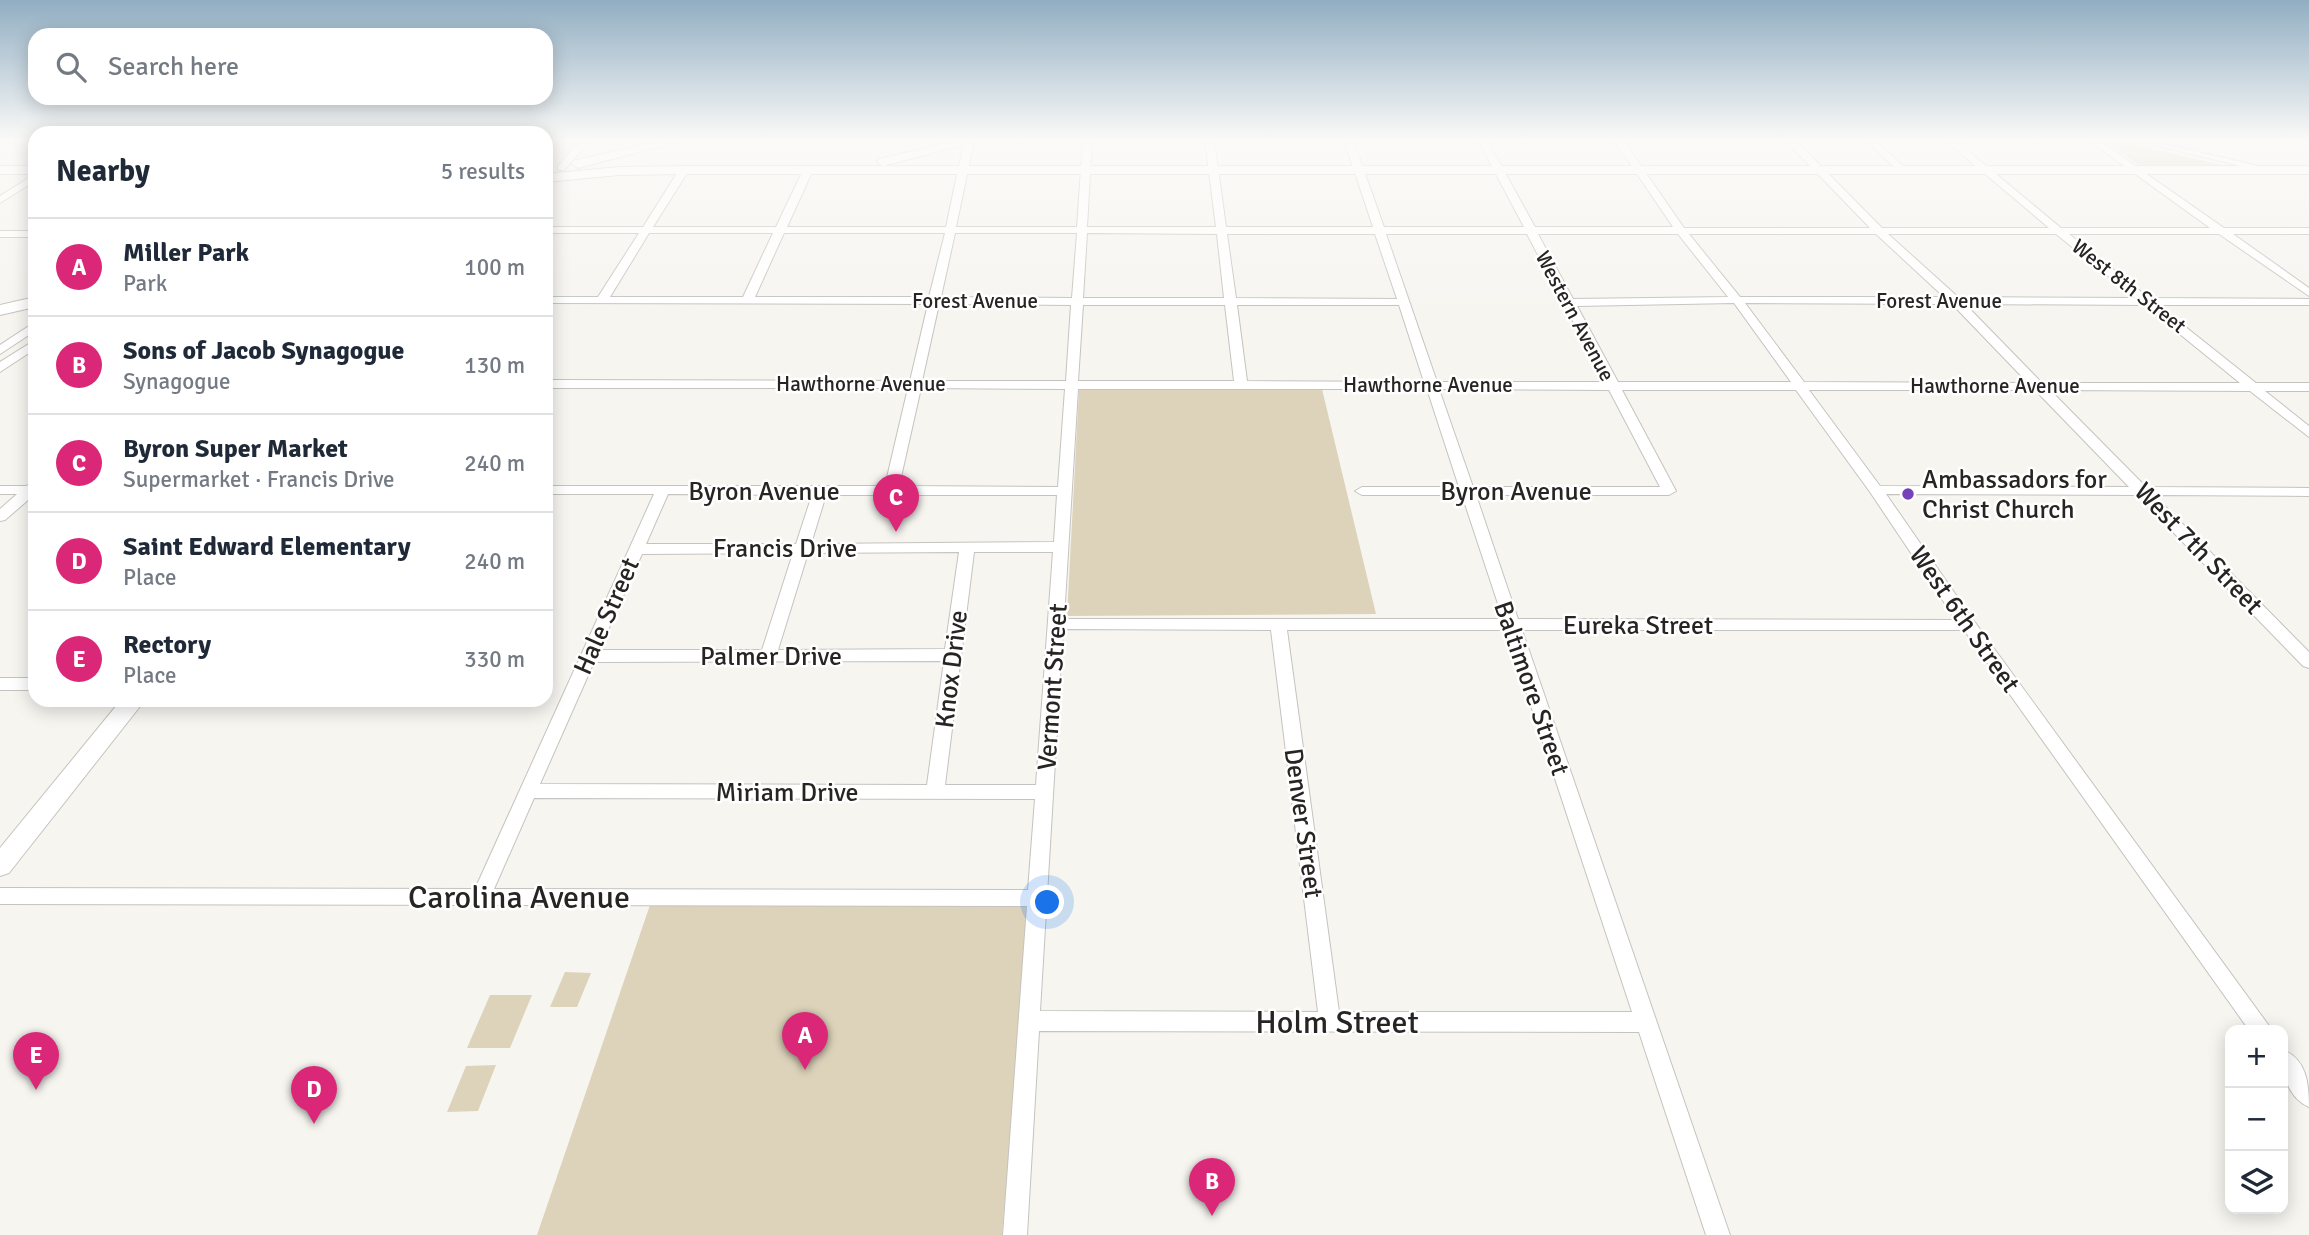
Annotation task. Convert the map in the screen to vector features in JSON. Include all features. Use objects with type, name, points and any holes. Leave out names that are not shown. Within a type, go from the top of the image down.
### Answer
[{"type":"main road","points":[[0,310],[28,304]]},
{"type":"main road","points":[[0,866],[128,707]]},
{"type":"street","points":[[602,300],[666,198]]},
{"type":"street","points":[[747,300],[795,198]]},
{"type":"street","points":[[891,491],[958,198]]},
{"type":"street","name":"Vermont Street","points":[[1015,1235],[1085,198]]},
{"type":"street","points":[[1218,198],[1241,385]]},
{"type":"street","name":"Baltimore Street","points":[[1368,198],[1718,1235]]},
{"type":"street","name":"Western Avenue","points":[[1513,198],[1669,491]]},
{"type":"street","name":"West 6th Street","points":[[1660,198],[1681,230],[1737,300],[1876,490],[1968,625],[2257,1025]]},
{"type":"street","name":"West 7th Street","points":[[1846,198],[2040,386],[2309,662]]},
{"type":"street","name":"West 8th Street","points":[[2018,198],[2309,433]]},
{"type":"street","points":[[2173,198],[2309,293]]},
{"type":"street","points":[[553,230],[2309,231]]},
{"type":"street","points":[[0,234],[28,234]]},
{"type":"street","name":"Forest Avenue","points":[[553,300],[1403,302]]},
{"type":"street","name":"Forest Avenue","points":[[1568,303],[1737,300],[2309,302]]},
{"type":"street","points":[[0,350],[28,331]]},
{"type":"street","points":[[0,368],[28,349]]},
{"type":"street","name":"Hawthorne Avenue","points":[[553,384],[2309,387]]},
{"type":"street","points":[[0,490],[28,488]]},
{"type":"street","name":"Byron Avenue","points":[[553,490],[1065,491]]},
{"type":"street","name":"Hale Street","points":[[481,896],[663,490]]},
{"type":"street","points":[[1876,490],[2309,492]]},
{"type":"street","points":[[768,656],[820,491]]},
{"type":"street","name":"Byron Avenue","points":[[1362,491],[1669,491]]},
{"type":"street","points":[[0,517],[28,492]]},
{"type":"street","name":"Knox Drive","points":[[935,792],[967,547]]},
{"type":"street","name":"Francis Drive","points":[[635,549],[1061,547]]},
{"type":"street","name":"Eureka Street","points":[[1056,624],[1968,625]]},
{"type":"street","name":"Denver Street","points":[[1278,624],[1330,1021]]},
{"type":"street","name":"Palmer Drive","points":[[589,656],[953,655]]},
{"type":"street","points":[[0,684],[28,684]]},
{"type":"street","name":"Miriam Drive","points":[[528,791],[1045,792]]},
{"type":"street","name":"Carolina Avenue","points":[[0,896],[1038,898]]},
{"type":"street","name":"Holm Street","points":[[1030,1021],[1645,1021]]},
{"type":"street","points":[[2288,1067],[2309,1096]]},
{"type":"shaded area","points":[[1322,389],[1376,614],[1067,616],[1079,390]]},
{"type":"shaded area","points":[[650,905],[1030,906],[1002,1235],[537,1235]]},
{"type":"shaded area","points":[[565,972],[591,973],[577,1007],[550,1007]]},
{"type":"shaded area","points":[[490,995],[532,995],[510,1048],[467,1048]]},
{"type":"shaded area","points":[[496,1065],[478,1111],[447,1112],[466,1066]]},
{"type":"place","name":"Ambassadors for Christ Church","points":[[1908,494]]},
{"type":"place","name":"Byron Super Market","points":[[896,532]]},
{"type":"place","name":"Miller Park","points":[[805,1070]]},
{"type":"place","name":"Rectory","points":[[36,1090]]},
{"type":"place","name":"Saint Edward Elementary","points":[[314,1124]]},
{"type":"place","name":"Sons of Jacob Synagogue","points":[[1212,1216]]}]
